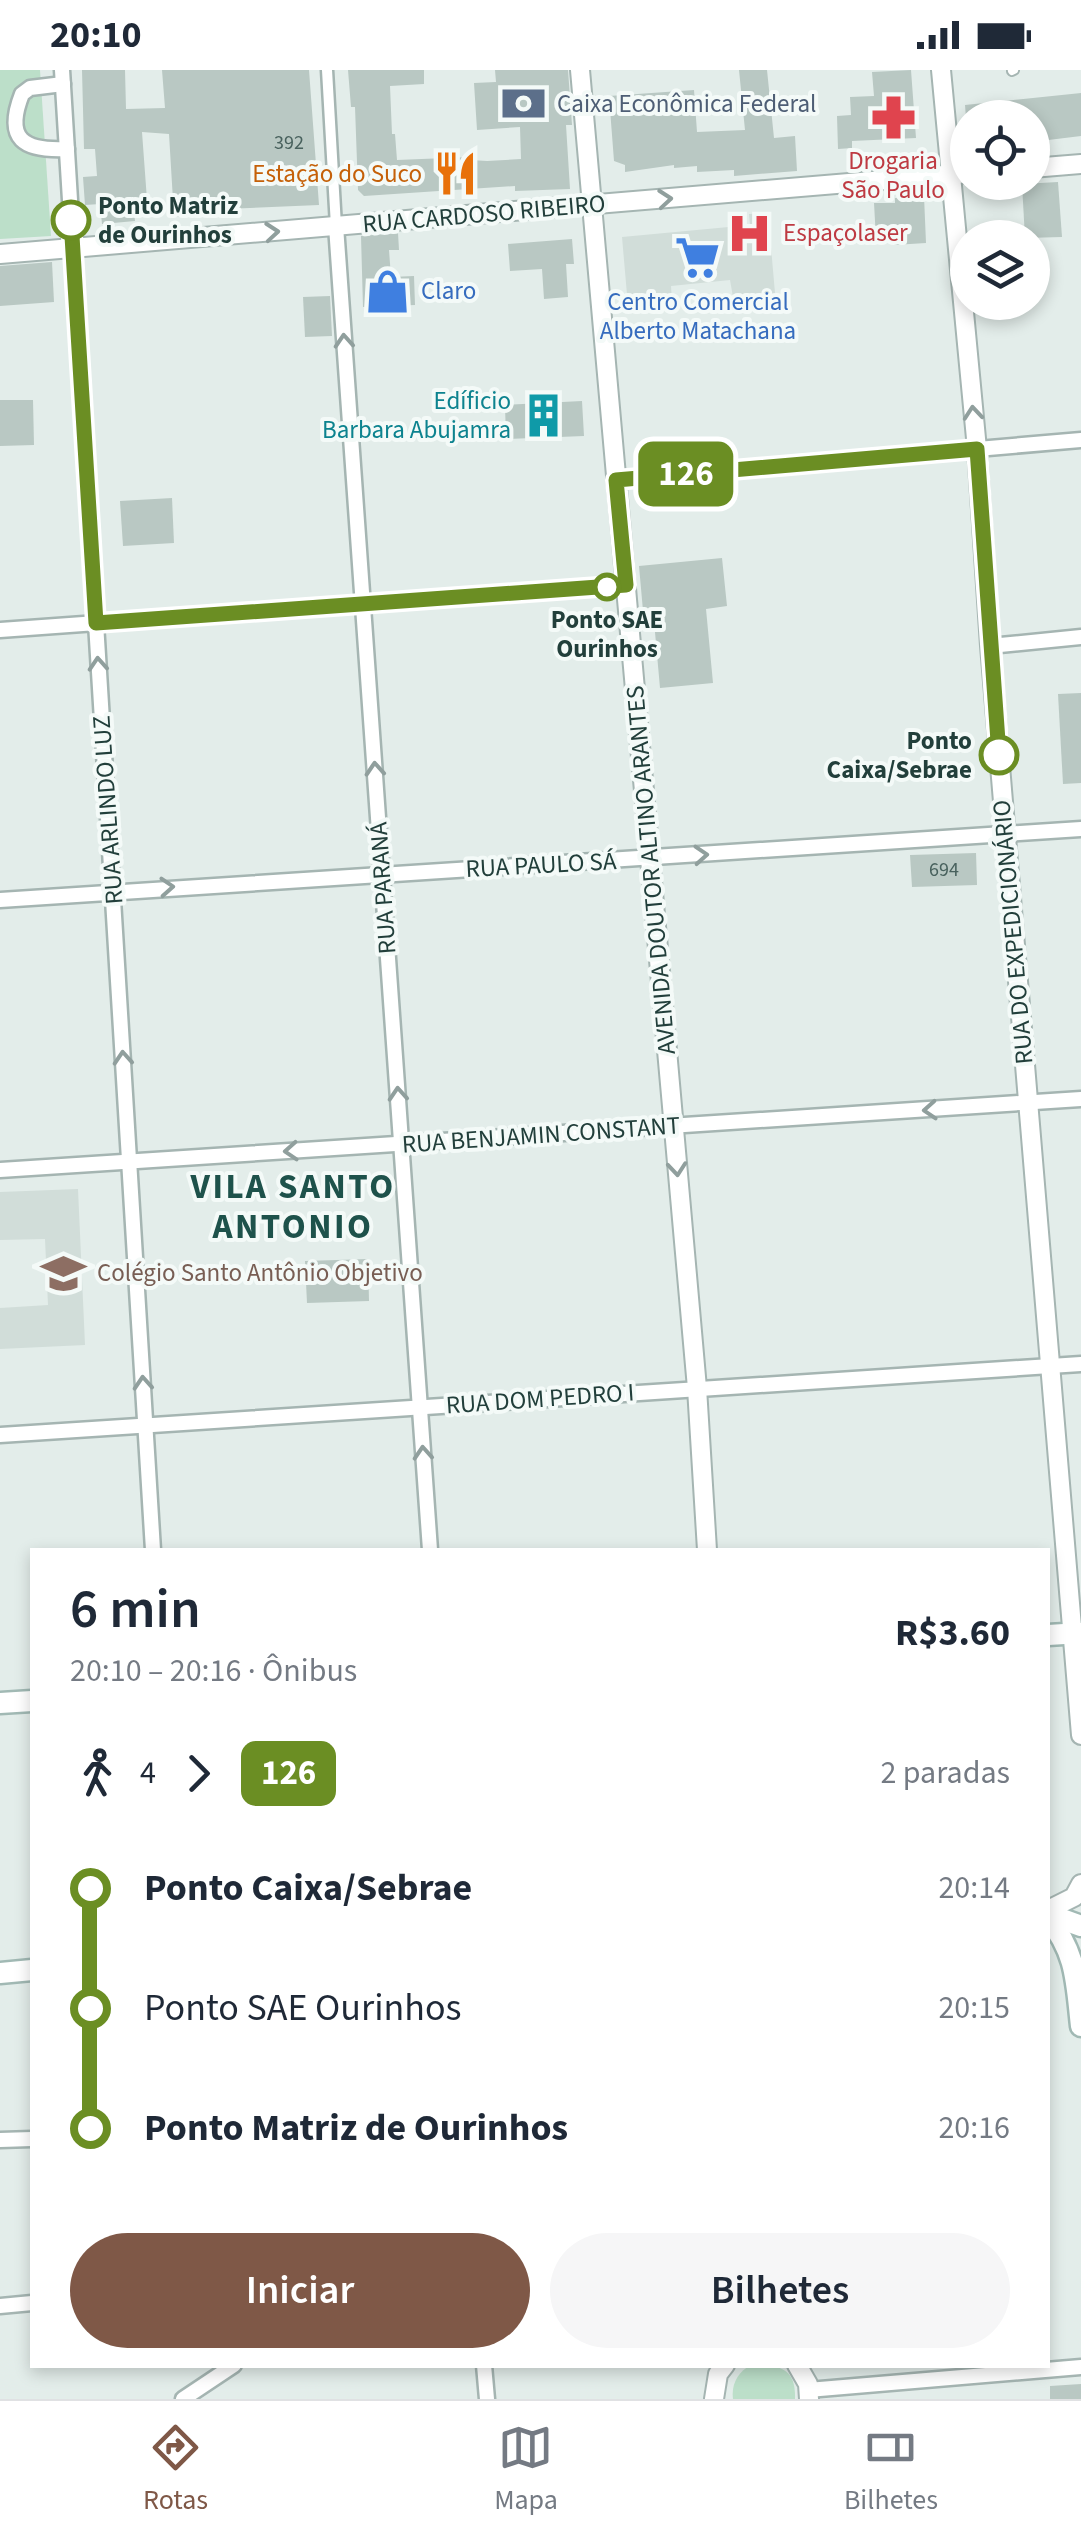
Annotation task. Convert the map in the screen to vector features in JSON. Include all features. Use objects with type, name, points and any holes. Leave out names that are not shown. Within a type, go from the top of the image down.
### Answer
[{"type":"main road","points":[[1050,1636],[1076,1634]]},
{"type":"main road","points":[[0,1703],[30,1701]]},
{"type":"main road","points":[[1050,1915],[1081,1926]]},
{"type":"main road","points":[[1050,1917],[1073,1959],[1081,2026]]},
{"type":"main road","points":[[0,1973],[30,1970]]},
{"type":"street","points":[[327,70],[336,226]]},
{"type":"street","name":"AVENIDA DOUTOR ALTINO ARANTES","points":[[580,70],[674,1126],[707,1548]]},
{"type":"street","name":"RUA DO EXPEDICIONÁRIO","points":[[942,70],[950,119]]},
{"type":"street","points":[[62,77],[22,94],[16,120],[18,134],[25,144],[36,150],[67,148]]},
{"type":"street","name":"RUA ARLINDO LUZ","points":[[62,77],[153,1548]]},
{"type":"street","points":[[1050,167],[1081,164]]},
{"type":"street","name":"RUA CARDOSO RIBEIRO","points":[[0,254],[950,175]]},
{"type":"street","name":"RUA DO EXPEDICIONÁRIO","points":[[961,200],[990,646],[1049,1367],[1076,1634],[1081,1734]]},
{"type":"street","name":"RUA PARANÁ","points":[[336,226],[430,1548]]},
{"type":"street","points":[[616,480],[1081,440]]},
{"type":"street","points":[[0,630],[626,585]]},
{"type":"street","points":[[990,646],[1081,636]]},
{"type":"street","name":"RUA PAULO SÁ","points":[[0,900],[1081,829]]},
{"type":"street","name":"RUA BENJAMIN CONSTANT","points":[[0,1170],[1081,1099]]},
{"type":"street","name":"RUA DOM PEDRO I","points":[[0,1435],[1081,1364]]},
{"type":"street","points":[[1050,1913],[1074,1898],[1081,1884]]},
{"type":"street","points":[[0,2140],[30,2139]]},
{"type":"street","points":[[0,2306],[30,2303]]},
{"type":"street","points":[[798,2368],[808,2394],[944,2372],[1081,2367]]},
{"type":"street","points":[[204,2368],[205,2384]]},
{"type":"street","points":[[183,2399],[229,2368]]},
{"type":"street","points":[[484,2368],[487,2399]]},
{"type":"street","points":[[714,2399],[723,2368]]},
{"type":"shaded area","name":"Centro Comercial Alberto Matachana","points":[[768,213],[775,293],[733,297],[730,280],[671,286],[672,302],[628,306],[622,237],[750,225],[749,214]]},
{"type":"shaded area","name":"Colégio Santo Antônio Objetivo","points":[[78,1189],[85,1345],[0,1349],[0,1308],[48,1305],[45,1239],[0,1240],[0,1192]]},
{"type":"green space","points":[[0,70],[40,70],[51,236],[0,239]]},
{"type":"green space","points":[[784,2370],[792,2380],[795,2399],[733,2399],[733,2388],[742,2371]]},
{"type":"building","points":[[82,70],[125,70],[126,109],[165,108],[162,70],[309,70],[319,205],[224,209],[224,213],[174,217],[169,134],[142,132],[147,200],[133,201],[135,221],[102,224],[100,204],[85,205],[83,177],[97,176],[95,149],[84,149]]},
{"type":"building","points":[[348,70],[424,70],[424,84],[390,86],[397,160],[471,157],[487,161],[521,159],[520,127],[477,130],[474,83],[496,82],[495,70],[568,70],[572,125],[566,125],[570,189],[515,191],[515,186],[364,196],[358,190],[355,107],[351,107]]},
{"type":"building","points":[[739,70],[767,70],[774,138],[795,136],[797,171],[734,176],[734,170],[697,172],[697,166],[674,165],[625,172],[625,165],[614,161],[609,96],[694,90],[697,132],[745,130]]},
{"type":"building","points":[[911,70],[916,138],[852,141],[852,148],[838,149],[837,116],[851,115],[850,97],[874,96],[872,72]]},
{"type":"building","points":[[1081,93],[1081,136],[1050,140],[1050,100],[1013,100]]},
{"type":"building","points":[[1050,182],[1058,182],[1062,237],[1050,237],[1050,220],[1024,220],[1023,200],[1050,200]]},
{"type":"building","points":[[924,196],[926,243],[894,245],[894,238],[876,239],[874,203]]},
{"type":"building","points":[[398,233],[399,250],[389,250],[391,277],[414,276],[415,305],[363,307],[361,236]]},
{"type":"building","points":[[572,239],[574,264],[566,264],[568,297],[544,299],[542,269],[510,271],[508,244]]},
{"type":"building","points":[[52,262],[54,302],[0,306],[0,266]]},
{"type":"building","points":[[330,296],[332,336],[305,337],[303,297]]},
{"type":"building","points":[[0,400],[33,400],[34,445],[0,446]]},
{"type":"building","name":"Edíficio Barbara Abujamra","points":[[582,401],[584,436],[559,437],[559,425],[531,426],[532,438],[506,439],[505,405]]},
{"type":"building","points":[[172,498],[174,543],[123,546],[120,501]]},
{"type":"building","points":[[722,558],[727,606],[706,609],[713,683],[660,688],[654,621],[644,622],[639,566]]},
{"type":"building","points":[[1081,693],[1081,783],[1063,784],[1058,694]]},
{"type":"building","points":[[976,853],[977,885],[912,887],[910,855]]},
{"type":"building","points":[[368,1259],[369,1301],[307,1303],[305,1261]]},
{"type":"building","points":[[1081,2384],[1081,2399],[1050,2399],[1050,2386]]},
{"type":"bus line","name":"126","points":[[71,220],[96,623],[626,585],[616,480],[977,449],[999,755]]},
{"type":"place","name":"Caixa Econômica Federal","points":[[524,104]]},
{"type":"place","name":"Drogaria São Paulo","points":[[893,117]]},
{"type":"place","name":"Estação do Suco","points":[[455,174]]},
{"type":"place","name":"Ponto Matriz de Ourinhos","points":[[71,220]]},
{"type":"place","name":"Espaçolaser","points":[[750,233]]},
{"type":"place","name":"Centro Comercial Alberto Matachana","points":[[698,258]]},
{"type":"place","name":"Claro","points":[[388,291]]},
{"type":"place","name":"Edíficio Barbara Abujamra","points":[[544,415]]},
{"type":"place","name":"Ponto SAE Ourinhos","points":[[607,587]]},
{"type":"place","name":"Ponto Caixa/Sebrae","points":[[999,755]]},
{"type":"place","name":"Colégio Santo Antônio Objetivo","points":[[64,1273]]},
{"type":"district","name":"VILA SANTO ANTONIO","points":[[293,1207]]}]
